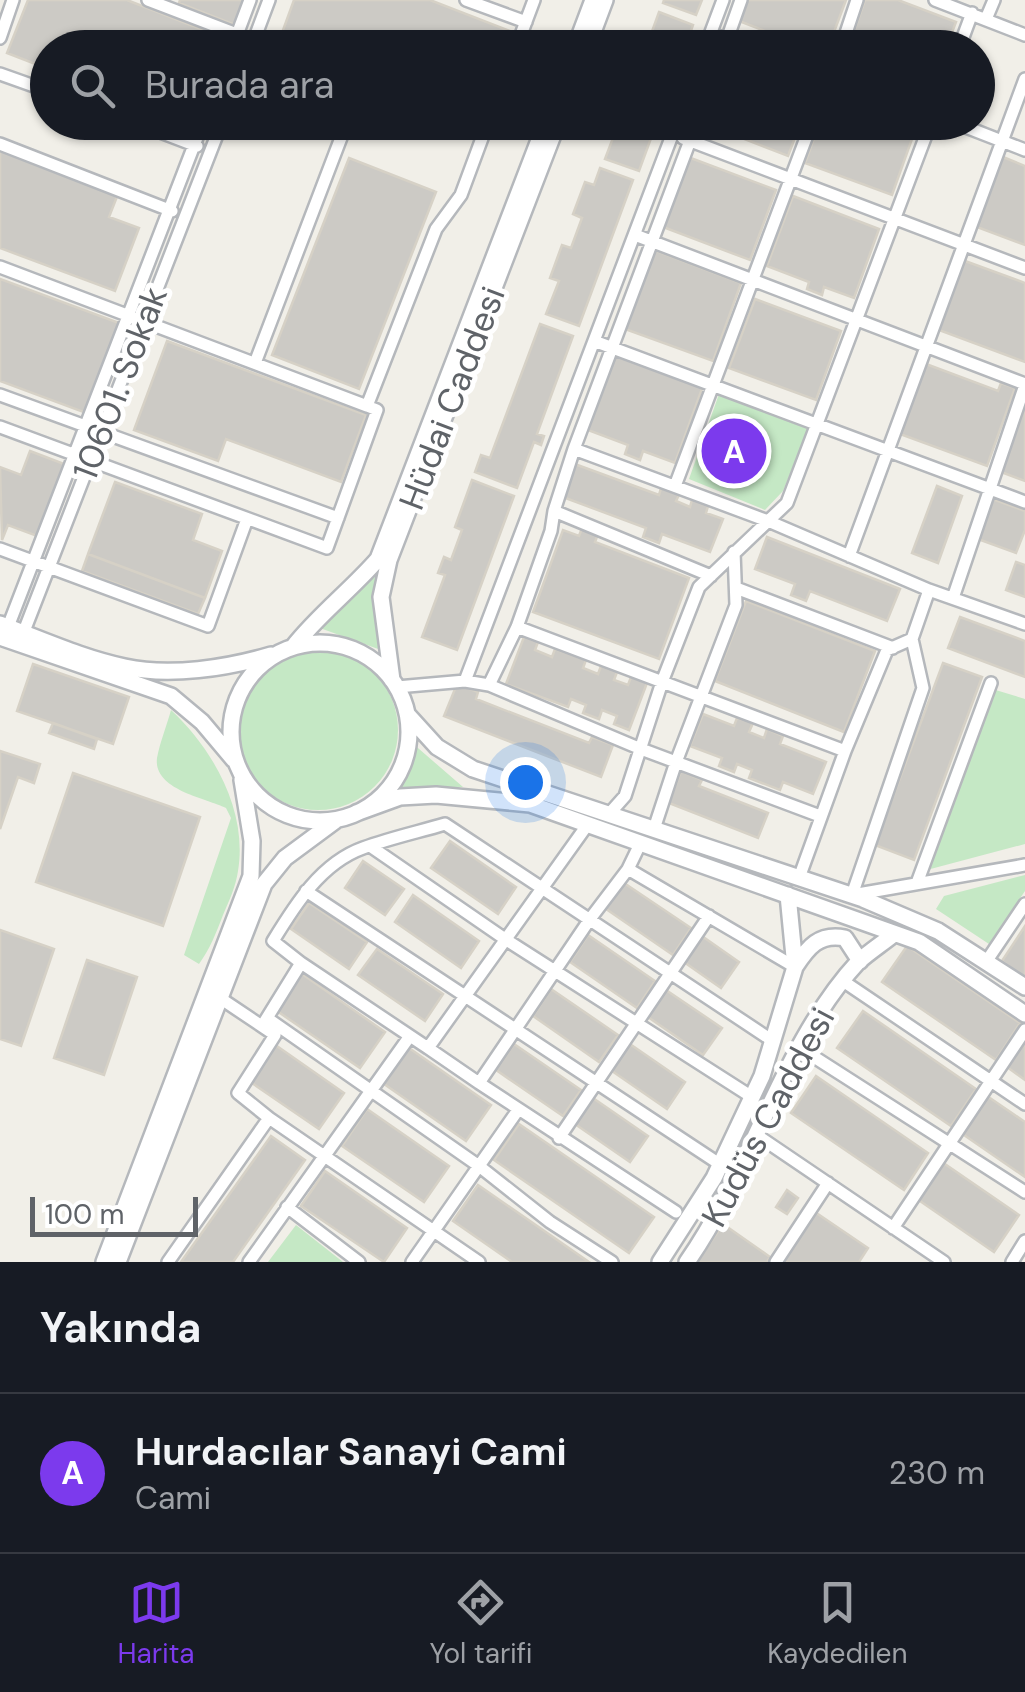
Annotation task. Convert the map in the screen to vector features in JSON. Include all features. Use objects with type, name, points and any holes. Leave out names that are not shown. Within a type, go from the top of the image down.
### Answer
[{"type":"street","points":[[0,38],[13,0]]},
{"type":"street","points":[[148,0],[227,30]]},
{"type":"street","points":[[239,30],[250,0]]},
{"type":"street","points":[[257,30],[269,0]]},
{"type":"street","points":[[466,0],[526,22]]},
{"type":"street","points":[[523,30],[534,0]]},
{"type":"street","points":[[581,30],[593,0]]},
{"type":"street","points":[[594,30],[605,0]]},
{"type":"street","points":[[712,30],[723,0]]},
{"type":"street","points":[[730,30],[740,0]]},
{"type":"street","points":[[847,30],[858,0]]},
{"type":"street","points":[[935,0],[1025,35]]},
{"type":"street","points":[[986,19],[994,0]]},
{"type":"street","points":[[966,30],[972,13]]},
{"type":"street","points":[[0,74],[30,85]]},
{"type":"street","points":[[849,556],[1025,79]]},
{"type":"street","points":[[995,138],[1025,150]]},
{"type":"street","points":[[181,140],[211,151]]},
{"type":"street","name":"10601. Sokak","points":[[9,634],[33,562],[196,140]]},
{"type":"street","name":"10601. Sokak","points":[[9,634],[49,568],[215,140]]},
{"type":"street","points":[[255,364],[340,140]]},
{"type":"street","points":[[367,406],[436,229],[461,195],[482,140]]},
{"type":"street","name":"Hüdai Caddesi","points":[[286,650],[354,587],[378,559],[539,140]]},
{"type":"street","name":"Hüdai Caddesi","points":[[394,684],[382,597],[390,560],[551,140]]},
{"type":"street","points":[[465,681],[670,140]]},
{"type":"street","points":[[489,685],[517,627],[574,449],[690,140],[1025,268]]},
{"type":"street","points":[[676,486],[805,140]]},
{"type":"street","points":[[609,814],[625,796],[662,682],[699,587],[788,503],[924,140]]},
{"type":"street","points":[[0,144],[185,217]]},
{"type":"street","points":[[634,235],[1025,385],[952,598]]},
{"type":"street","points":[[0,266],[377,410],[327,548],[0,427]]},
{"type":"street","points":[[594,341],[1025,502]]},
{"type":"street","points":[[0,395],[338,518]]},
{"type":"street","points":[[574,449],[768,521],[929,590],[1025,624]]},
{"type":"street","points":[[554,511],[710,576]]},
{"type":"street","points":[[0,549],[208,626],[248,518]]},
{"type":"street","points":[[654,829],[736,605],[734,552]]},
{"type":"street","points":[[736,588],[892,648]]},
{"type":"street","points":[[852,895],[923,688],[912,639],[929,590]]},
{"type":"street","points":[[517,627],[845,751]]},
{"type":"street","points":[[9,634],[137,670],[202,667],[319,643],[345,647],[370,658],[394,684],[407,714],[437,747],[473,769],[852,895],[938,931],[1025,987]]},
{"type":"street","points":[[9,634],[177,700],[202,722],[262,799],[282,812],[315,821],[338,819],[400,797],[436,795],[530,804],[919,942],[1025,1014]]},
{"type":"street","points":[[800,878],[820,816],[887,650],[912,639]]},
{"type":"street","points":[[104,1262],[251,876],[252,841],[232,736],[235,707],[256,670],[286,650]]},
{"type":"street","points":[[394,684],[465,681],[489,685],[820,816]]},
{"type":"street","points":[[917,883],[991,683]]},
{"type":"street","points":[[356,814],[381,797],[399,773],[408,744],[407,714]]},
{"type":"street","points":[[118,1262],[264,884],[285,858],[338,819]]},
{"type":"street","points":[[676,1212],[559,1138],[273,940],[306,890],[360,848],[446,824],[772,1041]]},
{"type":"street","points":[[428,1048],[588,824]]},
{"type":"street","points":[[479,1083],[628,869],[640,842]]},
{"type":"street","points":[[370,846],[505,939],[752,1097]]},
{"type":"street","points":[[852,895],[1025,865]]},
{"type":"street","points":[[628,869],[795,967],[809,946],[834,936],[845,938],[860,961]]},
{"type":"street","points":[[306,890],[720,1165]]},
{"type":"street","name":"Kudüs Caddesi","points":[[660,1262],[720,1165],[752,1097],[772,1041],[795,967],[788,895]]},
{"type":"street","points":[[986,962],[1025,904]]},
{"type":"street","points":[[559,1138],[709,916]]},
{"type":"street","name":"Kudüs Caddesi","points":[[688,1262],[709,1231],[808,1030],[860,961],[894,934]]},
{"type":"street","points":[[264,1022],[302,962]]},
{"type":"street","points":[[843,981],[1025,1104]]},
{"type":"street","points":[[220,998],[371,1090],[550,1222],[612,1262]]},
{"type":"street","points":[[264,1022],[275,1035],[238,1093],[268,1118],[479,1262]]},
{"type":"street","points":[[893,1228],[1025,1030]]},
{"type":"street","points":[[249,1262],[410,1036]]},
{"type":"street","points":[[800,1048],[1025,1192]]},
{"type":"street","points":[[412,1262],[518,1110]]},
{"type":"street","points":[[168,1262],[268,1118]]},
{"type":"street","points":[[758,1136],[944,1262]]},
{"type":"street","points":[[776,1262],[828,1183]]},
{"type":"street","points":[[288,1207],[359,1262]]},
{"type":"street","points":[[1012,1262],[1025,1242]]},
{"type":"green space","points":[[719,394],[808,429],[783,491],[765,510],[689,479]]},
{"type":"green space","points":[[378,568],[374,610],[381,650],[317,627],[351,600]]},
{"type":"green space","points":[[318,650],[348,656],[374,674],[392,700],[398,730],[392,760],[374,786],[348,804],[318,810],[288,804],[262,786],[244,760],[238,730],[244,700],[262,674],[288,656]]},
{"type":"green space","points":[[989,688],[1025,699],[1025,844],[923,871]]},
{"type":"green space","points":[[171,710],[213,762],[238,826],[236,882],[213,941],[199,964],[184,955],[231,818],[226,808],[172,785],[158,769],[158,752]]},
{"type":"green space","points":[[411,742],[463,787],[424,788],[386,796],[402,772]]},
{"type":"green space","points":[[1025,875],[1025,891],[989,944],[936,909],[944,896]]},
{"type":"green space","points":[[296,1225],[343,1262],[268,1262]]},
{"type":"building","points":[[28,0],[127,0],[204,30],[30,30],[30,62],[7,53]]},
{"type":"building","points":[[245,0],[235,25],[179,3]]},
{"type":"building","points":[[294,0],[430,0],[507,30],[283,30]]},
{"type":"building","points":[[702,0],[696,15],[663,3]]},
{"type":"building","points":[[746,0],[846,0],[835,30],[762,30],[739,21]]},
{"type":"building","points":[[865,0],[898,0],[956,22],[953,30],[854,30]]},
{"type":"building","points":[[659,12],[693,25],[691,30],[652,30]]},
{"type":"building","points":[[612,140],[650,140],[639,171],[605,159]]},
{"type":"building","points":[[747,140],[794,140],[788,156]]},
{"type":"building","points":[[813,140],[912,140],[892,195],[805,163]]},
{"type":"building","points":[[0,150],[118,194],[109,217],[139,228],[115,291],[0,248]]},
{"type":"building","points":[[688,157],[776,190],[750,260],[663,227]]},
{"type":"building","points":[[1003,157],[1025,166],[1025,245],[977,227]]},
{"type":"building","points":[[349,158],[436,192],[359,389],[272,355]]},
{"type":"building","points":[[600,168],[633,180],[579,326],[546,314],[559,281],[550,278],[562,245],[571,248],[582,218],[573,214],[585,182],[594,185]]},
{"type":"building","points":[[793,196],[879,229],[854,298],[824,287],[822,295],[807,289],[809,282],[767,266]]},
{"type":"building","points":[[654,250],[741,283],[713,361],[625,329]]},
{"type":"building","points":[[965,261],[1025,283],[1025,362],[939,330]]},
{"type":"building","points":[[0,279],[119,323],[86,413],[0,381]]},
{"type":"building","points":[[755,299],[841,331],[816,400],[729,368]]},
{"type":"building","points":[[540,324],[573,336],[537,434],[544,436],[541,445],[534,442],[517,488],[475,472],[481,455],[490,458]]},
{"type":"building","points":[[167,341],[366,415],[341,482],[226,439],[218,461],[134,430]]},
{"type":"building","points":[[616,353],[703,386],[675,463],[643,451],[640,460],[625,454],[628,445],[588,430]]},
{"type":"building","points":[[926,364],[998,391],[1001,383],[1015,388],[987,466],[900,434]]},
{"type":"building","points":[[1025,407],[1025,481],[1001,472]]},
{"type":"building","points":[[737,427],[759,453],[732,476],[709,449]]},
{"type":"building","points":[[30,451],[64,464],[37,536],[8,525],[2,540],[0,467],[21,475]]},
{"type":"building","points":[[572,463],[659,495],[661,488],[679,495],[676,501],[690,507],[692,500],[708,506],[706,513],[723,519],[710,552],[662,534],[659,543],[643,537],[646,528],[560,496]]},
{"type":"building","points":[[472,480],[514,496],[457,650],[422,637],[445,575],[438,573],[444,557],[451,560],[462,530],[455,527]]},
{"type":"building","points":[[115,482],[202,514],[193,540],[222,551],[205,598],[88,554]]},
{"type":"building","points":[[937,486],[962,496],[938,563],[912,553]]},
{"type":"building","points":[[990,498],[1025,511],[1025,530],[1016,553],[975,538]]},
{"type":"building","points":[[582,528],[598,534],[595,542],[689,578],[659,659],[533,612],[563,530],[579,536]]},
{"type":"building","points":[[767,537],[900,589],[887,621],[810,591],[806,601],[791,595],[795,584],[755,569]]},
{"type":"building","points":[[88,554],[205,598],[198,614],[82,571]]},
{"type":"building","points":[[1016,562],[1025,565],[1025,597],[1006,590]]},
{"type":"building","points":[[746,601],[875,651],[844,732],[715,681]]},
{"type":"building","points":[[960,617],[1025,641],[1025,677],[948,648]]},
{"type":"building","points":[[524,637],[538,642],[535,650],[552,657],[555,649],[586,660],[583,668],[598,674],[601,666],[617,672],[614,680],[628,685],[631,677],[647,683],[629,730],[614,724],[617,716],[602,710],[599,719],[583,713],[586,705],[571,699],[568,707],[506,684]]},
{"type":"building","points":[[943,663],[982,677],[914,860],[875,845]]},
{"type":"building","points":[[33,664],[129,697],[113,744],[17,711]]},
{"type":"building","points":[[457,684],[478,692],[476,699],[589,743],[592,737],[613,745],[601,777],[444,716]]},
{"type":"building","points":[[703,714],[734,726],[737,718],[753,723],[749,732],[764,738],[767,729],[783,736],[780,744],[826,762],[813,794],[783,782],[780,790],[749,778],[752,770],[737,764],[734,772],[719,766],[722,758],[690,746]]},
{"type":"building","points":[[53,723],[97,739],[94,749],[49,733]]},
{"type":"building","points":[[0,751],[40,764],[34,783],[18,777],[0,829]]},
{"type":"building","points":[[681,771],[702,780],[699,786],[768,813],[758,838],[669,803]]},
{"type":"building","points":[[73,773],[200,817],[163,926],[36,882]]},
{"type":"building","points":[[450,841],[516,887],[498,914],[431,868]]},
{"type":"building","points":[[363,861],[404,889],[385,915],[345,888]]},
{"type":"building","points":[[624,883],[691,928],[673,955],[606,909]]},
{"type":"building","points":[[413,895],[479,941],[461,968],[395,922]]},
{"type":"building","points":[[309,903],[367,942],[349,969],[291,929]]},
{"type":"building","points":[[1025,926],[1025,979],[1002,961]]},
{"type":"building","points":[[0,930],[54,949],[21,1046],[0,1039]]},
{"type":"building","points":[[699,934],[739,962],[721,988],[681,960]]},
{"type":"building","points":[[588,935],[655,981],[637,1008],[570,962]]},
{"type":"building","points":[[907,946],[1020,1023],[996,1060],[882,982]]},
{"type":"building","points":[[377,949],[443,994],[425,1021],[358,975]]},
{"type":"building","points":[[87,960],[137,977],[104,1075],[54,1058]]},
{"type":"building","points":[[302,974],[385,1032],[360,1068],[277,1011]]},
{"type":"building","points":[[663,988],[722,1028],[703,1055],[645,1015]]},
{"type":"building","points":[[551,989],[618,1035],[599,1062],[533,1016]]},
{"type":"building","points":[[863,1011],[976,1089],[951,1126],[837,1048]]},
{"type":"building","points":[[1025,1041],[1025,1080],[1007,1067]]},
{"type":"building","points":[[627,1042],[685,1082],[667,1109],[609,1069]]},
{"type":"building","points":[[274,1044],[344,1093],[319,1129],[249,1081]]},
{"type":"building","points":[[514,1044],[581,1090],[563,1116],[496,1070]]},
{"type":"building","points":[[409,1048],[491,1105],[466,1141],[384,1084]]},
{"type":"building","points":[[816,1076],[928,1153],[904,1190],[791,1113]]},
{"type":"building","points":[[590,1096],[648,1136],[630,1162],[572,1122]]},
{"type":"building","points":[[987,1096],[1025,1122],[1025,1177],[961,1133]]},
{"type":"building","points":[[367,1109],[449,1166],[424,1202],[342,1146]]},
{"type":"building","points":[[519,1124],[654,1217],[629,1253],[494,1160]]},
{"type":"building","points":[[271,1136],[305,1160],[233,1262],[181,1262]]},
{"type":"building","points":[[942,1162],[1019,1215],[994,1252],[917,1199]]},
{"type":"building","points":[[325,1171],[407,1228],[384,1262],[301,1206]]},
{"type":"building","points":[[478,1185],[589,1262],[512,1262],[453,1221]]},
{"type":"building","points":[[787,1190],[798,1198],[787,1214],[776,1207]]},
{"type":"building","points":[[812,1210],[868,1248],[859,1262],[778,1262]]},
{"type":"building","points":[[723,1224],[770,1257],[767,1262],[697,1262]]},
{"type":"place","name":"Hurdacılar Sanayi Cami","points":[[734,451]]}]
